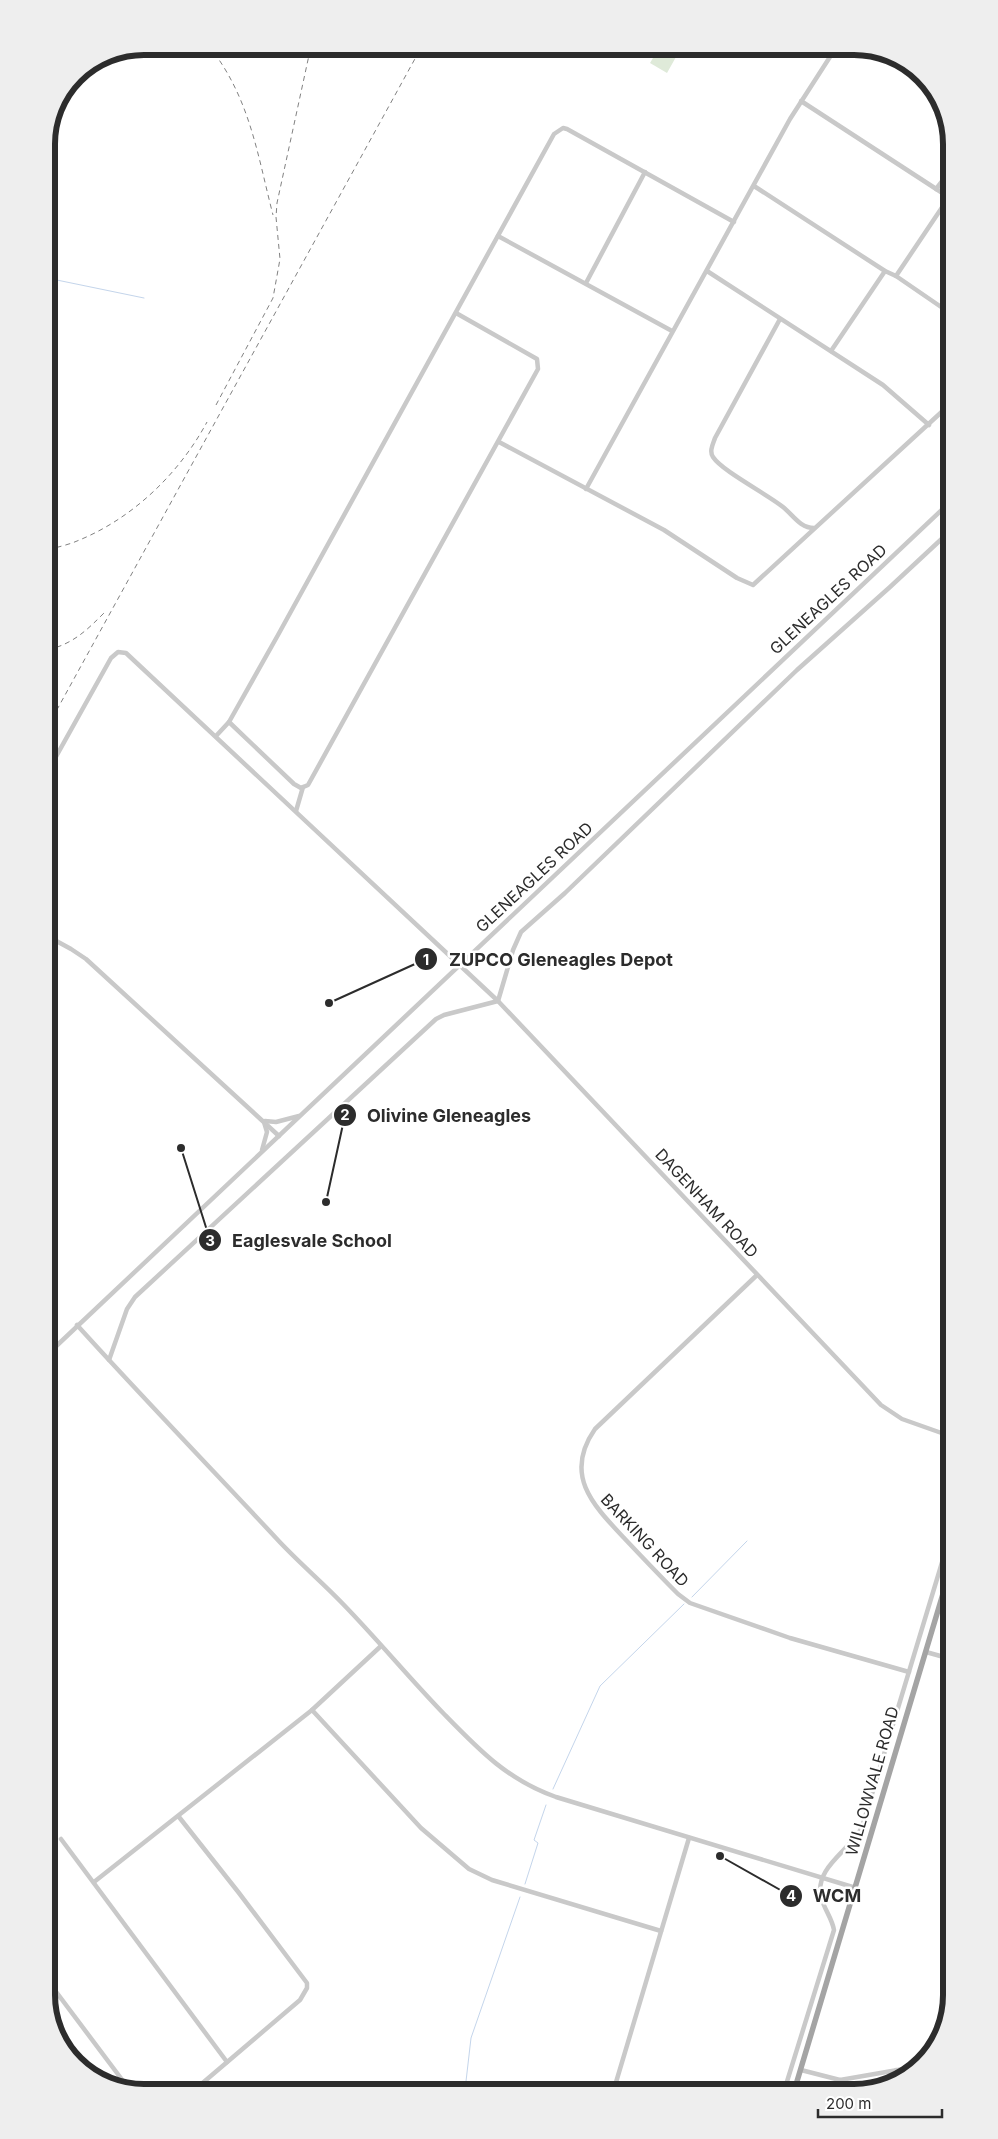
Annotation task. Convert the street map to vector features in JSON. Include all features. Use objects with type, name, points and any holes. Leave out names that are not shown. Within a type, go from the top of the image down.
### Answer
[{"type":"main road","name":"WILLOWVALE ROAD","points":[[796,2084],[943,1592]]},
{"type":"street","points":[[586,489],[801,101],[831,55]]},
{"type":"street","points":[[801,101],[943,195]]},
{"type":"street","points":[[216,736],[229,722],[554,134],[558,130],[562,128],[567,129],[734,222]]},
{"type":"street","points":[[586,283],[645,172]]},
{"type":"street","points":[[936,189],[943,180]]},
{"type":"street","points":[[754,186],[885,271],[896,276],[943,308]]},
{"type":"street","points":[[896,276],[943,204]]},
{"type":"street","points":[[498,236],[672,331]]},
{"type":"street","points":[[707,271],[893,393],[929,425]]},
{"type":"street","points":[[831,351],[885,271]]},
{"type":"street","points":[[296,811],[303,788],[311,780],[538,370],[536,359],[456,313]]},
{"type":"street","points":[[780,319],[715,438],[712,454],[713,458],[729,471],[775,501],[804,526],[814,528]]},
{"type":"street","points":[[499,442],[664,530],[737,578],[753,585],[943,411]]},
{"type":"street","name":"GLENEAGLES ROAD","points":[[55,1347],[943,509]]},
{"type":"street","points":[[110,1360],[127,1309],[135,1297],[436,1019],[444,1014],[498,1001],[515,944],[521,932],[572,886],[797,670],[943,538]]},
{"type":"street","name":"DAGENHAM ROAD","points":[[55,758],[111,658],[118,652],[128,654],[460,963],[881,1405],[902,1419],[943,1434]]},
{"type":"street","points":[[229,722],[294,784],[303,788]]},
{"type":"street","points":[[55,940],[86,959],[279,1136]]},
{"type":"street","points":[[263,1121],[276,1122],[300,1115]]},
{"type":"street","points":[[261,1153],[267,1132],[263,1121]]},
{"type":"street","name":"BARKING ROAD","points":[[757,1275],[595,1429],[587,1439],[581,1472],[588,1495],[601,1513],[678,1594],[690,1603],[790,1638],[909,1672]]},
{"type":"street","points":[[76,1326],[276,1538],[344,1604],[478,1749],[510,1775],[556,1798],[856,1888]]},
{"type":"street","points":[[786,2084],[834,1930],[833,1922],[821,1895],[823,1878],[828,1867],[854,1840],[862,1827],[943,1559]]},
{"type":"street","points":[[94,1882],[312,1710],[381,1646]]},
{"type":"street","points":[[926,1652],[943,1657]]},
{"type":"street","points":[[312,1710],[416,1822],[469,1869],[492,1880],[661,1931]]},
{"type":"street","points":[[178,1817],[257,1916],[307,1983],[300,2000],[201,2084]]},
{"type":"street","points":[[615,2084],[689,1838]]},
{"type":"street","points":[[61,1839],[227,2062]]},
{"type":"street","points":[[55,1990],[123,2081]]},
{"type":"street","points":[[801,2070],[840,2080],[904,2069]]},
{"type":"street","points":[[839,2084],[840,2080]]},
{"type":"green space","points":[[655,55],[672,55],[676,57],[667,73],[650,63]]},
{"type":"waterway","points":[[55,280],[144,298]]},
{"type":"waterway","points":[[692,1597],[747,1541]]},
{"type":"waterway","points":[[553,1789],[600,1686],[684,1604]]},
{"type":"waterway","points":[[525,1884],[538,1843],[534,1840],[546,1805]]},
{"type":"waterway","points":[[466,2084],[471,2038],[520,1897]]},
{"type":"railway","points":[[215,55],[234,86],[243,106],[257,148],[273,215]]},
{"type":"railway","points":[[216,405],[273,298],[280,259],[276,217],[277,203],[309,55]]},
{"type":"railway","points":[[55,713],[417,55]]},
{"type":"railway","points":[[55,548],[97,532],[117,520],[152,493],[183,459],[207,422]]},
{"type":"railway","points":[[55,648],[79,636],[105,612]]},
{"type":"place","name":"ZUPCO Gleneagles Depot","points":[[329,1003]]},
{"type":"place","name":"Eaglesvale School","points":[[181,1148]]},
{"type":"place","name":"Olivine Gleneagles","points":[[326,1202]]},
{"type":"place","name":"WCM","points":[[720,1856]]}]
